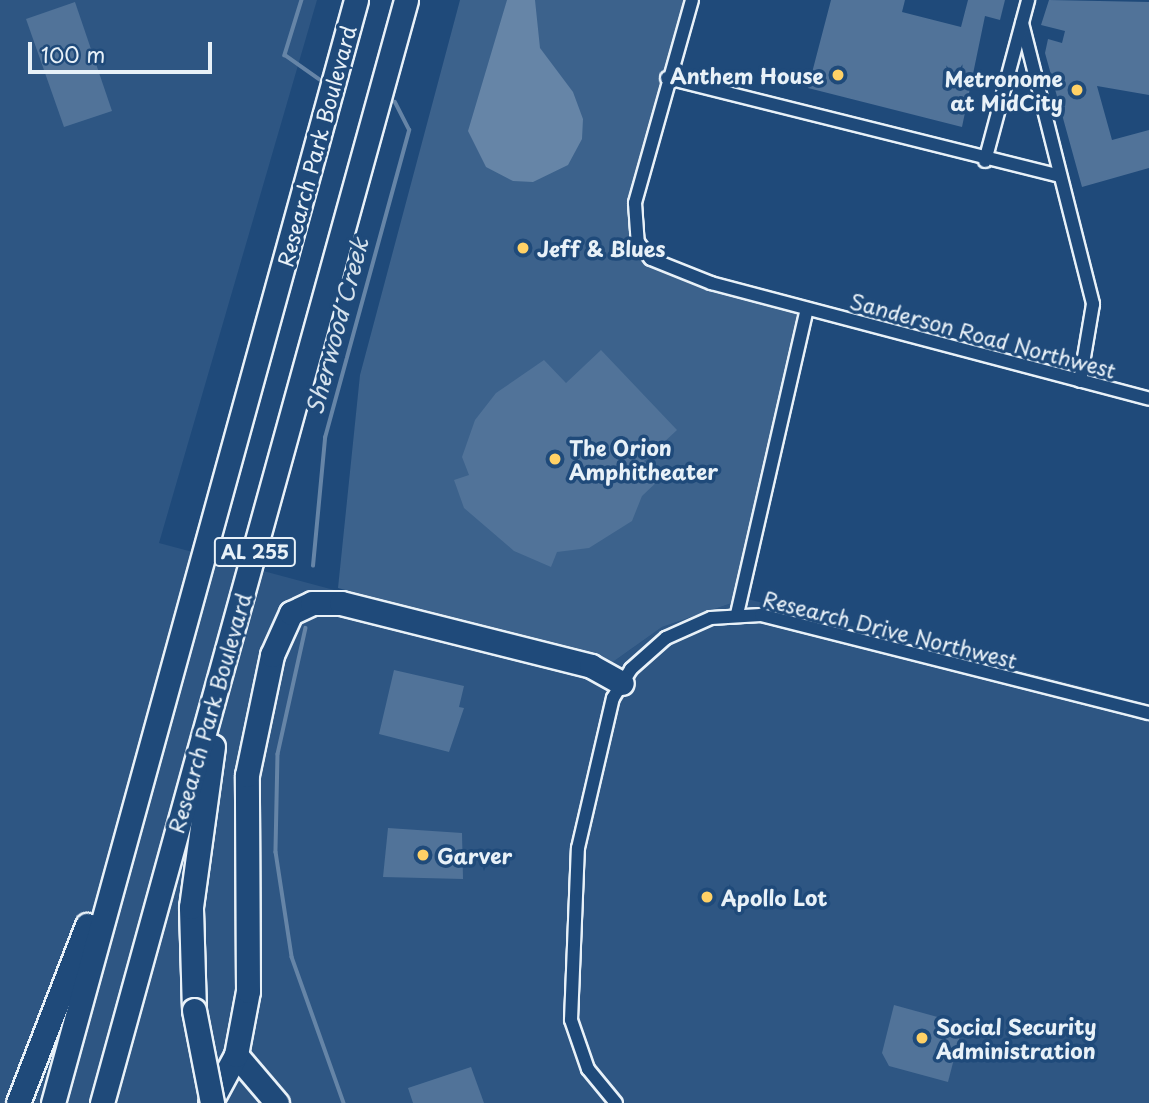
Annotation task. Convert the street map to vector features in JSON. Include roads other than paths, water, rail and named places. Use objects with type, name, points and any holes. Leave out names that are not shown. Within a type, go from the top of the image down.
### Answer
[{"type":"highway","name":"Research Park Boulevard","points":[[53,1103],[356,0]]},
{"type":"highway","name":"Research Park Boulevard","points":[[102,1103],[406,0]]},
{"type":"highway","points":[[211,1103],[236,1055],[248,991],[247,775],[272,655],[291,613],[312,603],[341,603],[591,666],[622,683]]},
{"type":"highway","points":[[211,1103],[194,1010],[191,907],[200,822],[233,627]]},
{"type":"highway","points":[[18,1103],[132,808]]},
{"type":"highway","points":[[236,1055],[277,1103]]},
{"type":"street","name":"Sanderson Road Northwest","points":[[692,0],[667,78],[635,203],[638,242],[668,270],[1149,399]]},
{"type":"street","points":[[985,161],[1028,0]]},
{"type":"street","points":[[1022,23],[1093,304],[1080,381]]},
{"type":"street","points":[[667,78],[985,161],[1059,176]]},
{"type":"street","points":[[737,614],[807,309]]},
{"type":"street","name":"Research Drive Northwest","points":[[616,1103],[578,1046],[570,971],[584,807],[608,711],[622,683],[642,657],[680,629],[737,614],[781,619],[1149,713]]},
{"type":"waterway","name":"Sherwood Creek","points":[[302,0],[285,55],[319,79]]},
{"type":"waterway","name":"Sherwood Creek","points":[[313,566],[325,438],[409,130],[395,102]]},
{"type":"waterway","name":"Sherwood Creek","points":[[306,628],[278,754],[276,852],[292,957],[344,1103]]},
{"type":"place","name":"Anthem House","points":[[838,75]]},
{"type":"place","name":"Metronome at MidCity","points":[[1077,90]]},
{"type":"place","name":"Jeff & Blues","points":[[523,248]]},
{"type":"place","name":"The Orion Amphitheater","points":[[555,459]]},
{"type":"place","name":"Garver","points":[[423,855]]},
{"type":"place","name":"Apollo Lot","points":[[707,897]]},
{"type":"place","name":"Social Security Administration","points":[[922,1038]]}]
